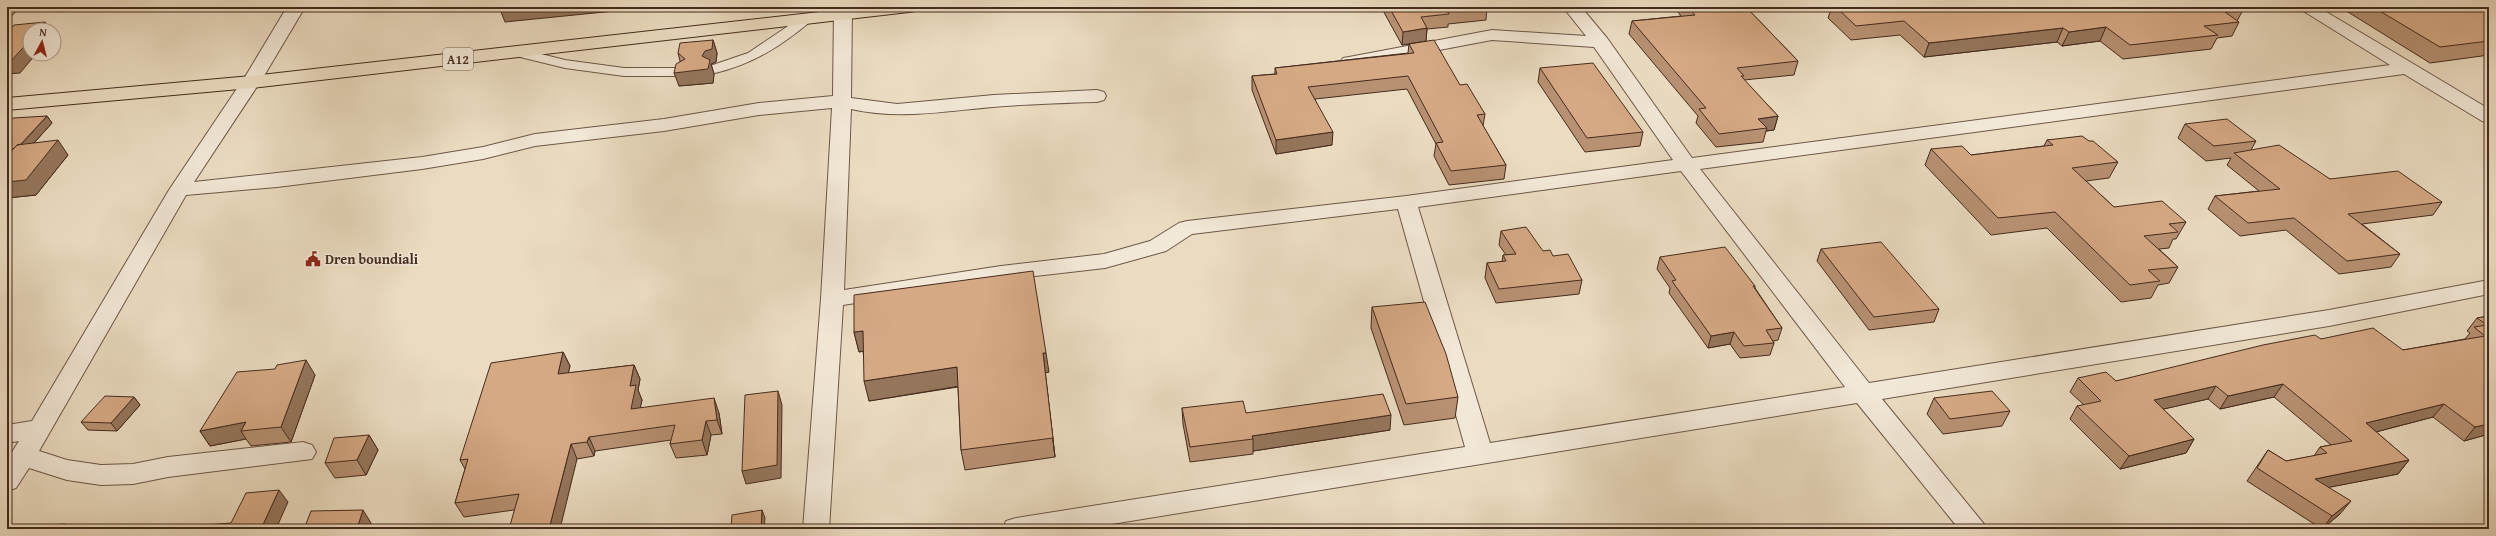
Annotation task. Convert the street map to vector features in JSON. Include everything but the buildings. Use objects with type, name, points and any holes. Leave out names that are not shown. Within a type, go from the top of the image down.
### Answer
[{"type":"main road","name":"A12","points":[[7,104],[251,82],[806,18],[843,10],[909,7]]},
{"type":"street","points":[[7,10],[10,7]]},
{"type":"street","points":[[7,481],[40,429],[178,190],[251,82],[296,7]]},
{"type":"street","points":[[1572,7],[1601,42],[1686,165],[1860,392],[1975,529]]},
{"type":"street","points":[[2306,7],[2489,118]]},
{"type":"street","points":[[816,529],[832,299],[842,101],[843,10]]},
{"type":"street","points":[[1336,64],[1492,35],[1601,42]]},
{"type":"street","points":[[832,299],[1001,273],[1105,261],[1158,246],[1187,228],[1406,202],[2407,68]]},
{"type":"street","points":[[178,190],[422,163],[483,153],[535,140],[664,125],[759,109],[842,101],[867,107],[897,110],[994,101],[1097,96]]},
{"type":"street","points":[[1406,202],[1480,454]]},
{"type":"street","points":[[1016,529],[1860,392],[2329,318],[2489,287]]},
{"type":"street","points":[[7,434],[40,429]]},
{"type":"street","points":[[23,456],[67,470],[101,475],[133,474],[168,468],[303,452]]},
{"type":"lane","points":[[715,69],[738,64],[761,53],[806,18]]},
{"type":"lane","points":[[517,52],[565,64],[624,72],[681,72]]},
{"type":"place","name":"Dren boundiali","points":[[313,259]]}]
